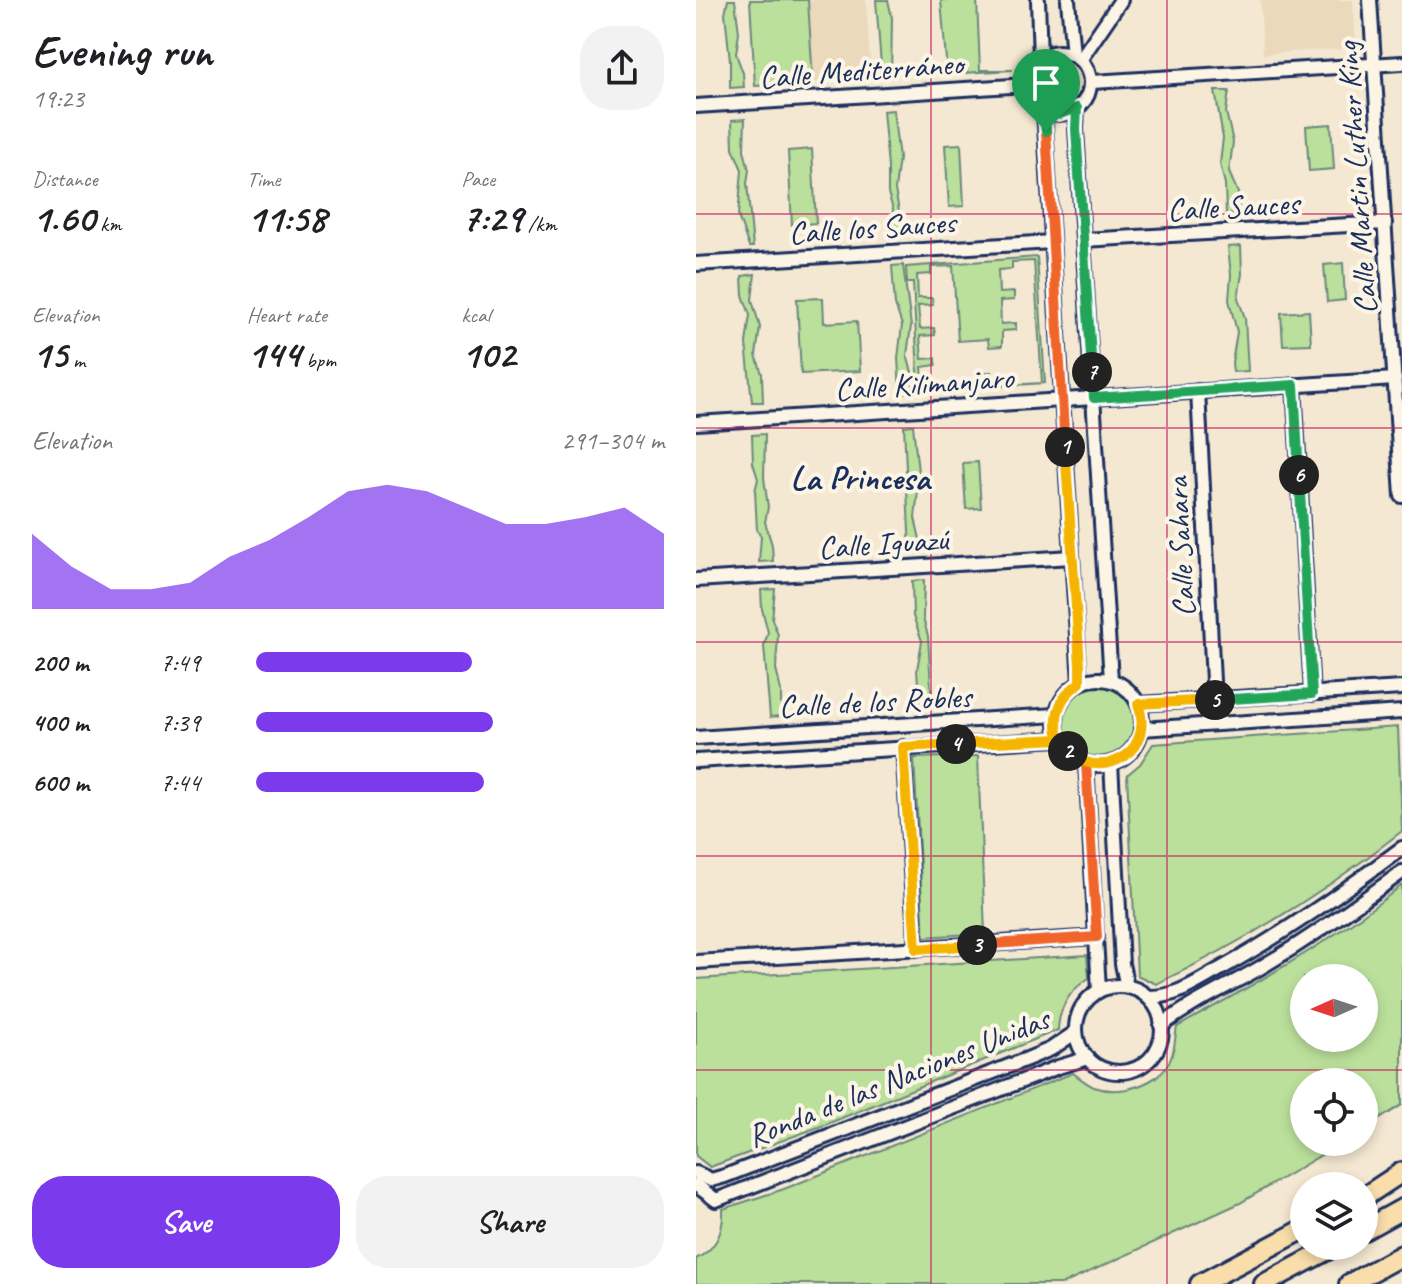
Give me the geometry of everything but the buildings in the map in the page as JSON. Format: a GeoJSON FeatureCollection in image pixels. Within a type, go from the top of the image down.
{"type":"FeatureCollection","features":[{"type":"Feature","properties":{"kind":"highway"},"geometry":{"type":"LineString","coordinates":[[1378,1188],[1402,1172]]}},
{"type":"Feature","properties":{"kind":"highway"},"geometry":{"type":"LineString","coordinates":[[1378,1222],[1402,1209]]}},
{"type":"Feature","properties":{"kind":"highway"},"geometry":{"type":"LineString","coordinates":[[1200,1284],[1290,1236]]}},
{"type":"Feature","properties":{"kind":"highway"},"geometry":{"type":"LineString","coordinates":[[1349,1284],[1402,1255]]}},
{"type":"Feature","properties":{"kind":"highway"},"geometry":{"type":"LineString","coordinates":[[1264,1284],[1309,1260]]}},
{"type":"Feature","properties":{"kind":"street"},"geometry":{"type":"LineString","coordinates":[[1038,0],[1040,59]]}},
{"type":"Feature","properties":{"kind":"street"},"geometry":{"type":"LineString","coordinates":[[1068,0],[1076,58]]}},
{"type":"Feature","properties":{"kind":"street"},"geometry":{"type":"LineString","coordinates":[[1076,58],[1121,0]]}},
{"type":"Feature","properties":{"kind":"street","name":"Calle Martin Luther King"},"geometry":{"type":"LineString","coordinates":[[1370,0],[1402,496]]}},
{"type":"Feature","properties":{"kind":"street"},"geometry":{"type":"LineString","coordinates":[[1058,52],[1076,58],[1086,67],[1092,82],[1085,101],[1077,108],[1059,114],[1044,110],[1031,96],[1029,74],[1040,59],[1058,52]]}},
{"type":"Feature","properties":{"kind":"street"},"geometry":{"type":"LineString","coordinates":[[1092,82],[1402,63]]}},
{"type":"Feature","properties":{"kind":"street","name":"Calle Mediterráneo"},"geometry":{"type":"LineString","coordinates":[[696,106],[1028,85]]}},
{"type":"Feature","properties":{"kind":"street"},"geometry":{"type":"LineString","coordinates":[[1077,108],[1111,680]]}},
{"type":"Feature","properties":{"kind":"street"},"geometry":{"type":"LineString","coordinates":[[1044,110],[1080,683]]}},
{"type":"Feature","properties":{"kind":"street","name":"Calle Sauces"},"geometry":{"type":"LineString","coordinates":[[1083,240],[1385,223]]}},
{"type":"Feature","properties":{"kind":"street","name":"Calle los Sauces"},"geometry":{"type":"LineString","coordinates":[[696,264],[1052,242]]}},
{"type":"Feature","properties":{"kind":"street","name":"Calle Kilimanjaro"},"geometry":{"type":"LineString","coordinates":[[696,423],[1395,379]]}},
{"type":"Feature","properties":{"kind":"street"},"geometry":{"type":"LineString","coordinates":[[1294,385],[1312,694]]}},
{"type":"Feature","properties":{"kind":"street","name":"Calle Sahara"},"geometry":{"type":"LineString","coordinates":[[1198,391],[1214,700]]}},
{"type":"Feature","properties":{"kind":"street","name":"Calle Iguazú"},"geometry":{"type":"LineString","coordinates":[[696,580],[1072,557]]}},
{"type":"Feature","properties":{"kind":"street"},"geometry":{"type":"LineString","coordinates":[[1091,679],[1111,680],[1128,690],[1138,704],[1141,729],[1132,750],[1111,763],[1086,763],[1074,757],[1059,739],[1056,715],[1063,697],[1080,683],[1091,679]]}},
{"type":"Feature","properties":{"kind":"street"},"geometry":{"type":"LineString","coordinates":[[1138,704],[1402,688]]}},
{"type":"Feature","properties":{"kind":"street"},"geometry":{"type":"LineString","coordinates":[[1141,729],[1402,712]]}},
{"type":"Feature","properties":{"kind":"street","name":"Calle de los Robles"},"geometry":{"type":"LineString","coordinates":[[696,738],[1056,715]]}},
{"type":"Feature","properties":{"kind":"street","name":"Calle de los Robles"},"geometry":{"type":"LineString","coordinates":[[696,761],[1059,739]]}},
{"type":"Feature","properties":{"kind":"street"},"geometry":{"type":"LineString","coordinates":[[903,747],[916,949]]}},
{"type":"Feature","properties":{"kind":"street"},"geometry":{"type":"LineString","coordinates":[[1086,763],[1099,990]]}},
{"type":"Feature","properties":{"kind":"street"},"geometry":{"type":"LineString","coordinates":[[1111,763],[1122,964],[1127,987]]}},
{"type":"Feature","properties":{"kind":"street"},"geometry":{"type":"LineString","coordinates":[[1148,997],[1155,1006],[1161,1026],[1157,1049],[1144,1064],[1126,1071],[1105,1070],[1088,1058],[1079,1046],[1076,1032],[1079,1012],[1083,1004],[1099,990],[1111,986],[1127,987],[1148,997],[1176,993],[1305,918],[1402,848]]}},
{"type":"Feature","properties":{"kind":"street"},"geometry":{"type":"LineString","coordinates":[[1161,1026],[1183,1009],[1313,936],[1402,872]]}},
{"type":"Feature","properties":{"kind":"street"},"geometry":{"type":"LineString","coordinates":[[696,962],[1097,937]]}},
{"type":"Feature","properties":{"kind":"street","name":"Ronda de las Naciones Unidas"},"geometry":{"type":"LineString","coordinates":[[696,1173],[711,1180],[725,1176],[1027,1059],[1051,1049],[1076,1032]]}},
{"type":"Feature","properties":{"kind":"street","name":"Ronda de las Naciones Unidas"},"geometry":{"type":"LineString","coordinates":[[696,1185],[716,1200],[1088,1058]]}},
{"type":"Feature","properties":{"kind":"shaded area"},"geometry":{"type":"Polygon","coordinates":[[[808,0],[866,0],[871,79],[813,82],[808,0]]]}},
{"type":"Feature","properties":{"kind":"shaded area"},"geometry":{"type":"Polygon","coordinates":[[[1260,0],[1353,0],[1356,48],[1263,54],[1260,0]]]}},
{"type":"Feature","properties":{"kind":"green space"},"geometry":{"type":"Polygon","coordinates":[[[728,0],[735,0],[739,33],[736,54],[744,87],[730,88],[725,13],[728,0]]]}},
{"type":"Feature","properties":{"kind":"green space"},"geometry":{"type":"Polygon","coordinates":[[[750,0],[808,0],[813,82],[755,86],[750,0]]]}},
{"type":"Feature","properties":{"kind":"green space"},"geometry":{"type":"Polygon","coordinates":[[[876,0],[888,0],[892,18],[891,78],[882,78],[876,0]]]}},
{"type":"Feature","properties":{"kind":"green space"},"geometry":{"type":"Polygon","coordinates":[[[941,0],[977,0],[980,70],[1013,70],[945,74],[941,0]]]}},
{"type":"Feature","properties":{"kind":"green space"},"geometry":{"type":"Polygon","coordinates":[[[1215,91],[1229,91],[1226,112],[1233,142],[1229,172],[1238,193],[1239,214],[1226,214],[1225,184],[1220,164],[1223,138],[1215,91]]]}},
{"type":"Feature","properties":{"kind":"green space"},"geometry":{"type":"Polygon","coordinates":[[[893,110],[899,158],[895,190],[904,237],[891,238],[893,209],[888,193],[883,111],[893,110]]]}},
{"type":"Feature","properties":{"kind":"green space"},"geometry":{"type":"Polygon","coordinates":[[[745,119],[744,150],[749,170],[747,183],[753,247],[749,247],[738,216],[742,170],[733,148],[732,120],[745,119]]]}},
{"type":"Feature","properties":{"kind":"green space"},"geometry":{"type":"Polygon","coordinates":[[[1331,124],[1334,169],[1309,171],[1306,126],[1331,124]]]}},
{"type":"Feature","properties":{"kind":"green space"},"geometry":{"type":"Polygon","coordinates":[[[961,144],[964,206],[949,207],[945,145],[961,144]]]}},
{"type":"Feature","properties":{"kind":"green space"},"geometry":{"type":"Polygon","coordinates":[[[812,149],[816,223],[792,225],[788,151],[812,149]]]}},
{"type":"Feature","properties":{"kind":"green space"},"geometry":{"type":"Polygon","coordinates":[[[1241,246],[1242,274],[1238,298],[1245,318],[1248,371],[1233,372],[1237,332],[1229,300],[1231,275],[1228,247],[1241,246]]]}},
{"type":"Feature","properties":{"kind":"green space"},"geometry":{"type":"Polygon","coordinates":[[[1037,257],[1045,383],[919,391],[913,283],[907,283],[906,267],[1037,257]],[[1034,261],[1012,262],[1012,269],[998,270],[999,293],[1014,292],[1014,300],[1000,301],[1001,324],[1016,323],[1016,330],[1002,331],[1002,346],[989,347],[988,339],[958,341],[953,266],[931,267],[931,274],[917,275],[918,298],[932,298],[933,305],[918,306],[920,329],[934,328],[935,335],[920,336],[922,359],[936,358],[936,365],[922,367],[924,390],[960,388],[960,383],[978,381],[978,373],[992,372],[993,381],[1005,380],[1005,385],[1042,383],[1034,261]]]}},
{"type":"Feature","properties":{"kind":"green space"},"geometry":{"type":"Polygon","coordinates":[[[1343,263],[1345,300],[1327,302],[1324,265],[1343,263]]]}},
{"type":"Feature","properties":{"kind":"green space"},"geometry":{"type":"Polygon","coordinates":[[[903,265],[911,326],[907,355],[913,392],[900,393],[898,358],[902,325],[895,305],[892,266],[903,265]]]}},
{"type":"Feature","properties":{"kind":"green space"},"geometry":{"type":"Polygon","coordinates":[[[755,274],[752,300],[760,327],[756,355],[762,374],[763,402],[752,402],[746,343],[750,315],[743,295],[742,276],[755,274]]]}},
{"type":"Feature","properties":{"kind":"green space"},"geometry":{"type":"Polygon","coordinates":[[[823,298],[824,323],[857,321],[860,371],[801,374],[797,299],[823,298]]]}},
{"type":"Feature","properties":{"kind":"green space"},"geometry":{"type":"Polygon","coordinates":[[[1309,311],[1311,344],[1283,345],[1281,313],[1309,311]]]}},
{"type":"Feature","properties":{"kind":"green space"},"geometry":{"type":"Polygon","coordinates":[[[913,425],[919,481],[915,518],[923,552],[910,553],[904,426],[913,425]]]}},
{"type":"Feature","properties":{"kind":"green space"},"geometry":{"type":"Polygon","coordinates":[[[765,434],[764,478],[768,507],[765,522],[773,561],[759,562],[761,536],[757,530],[755,491],[758,479],[753,463],[752,435],[765,434]]]}},
{"type":"Feature","properties":{"kind":"green space"},"geometry":{"type":"Polygon","coordinates":[[[978,462],[981,508],[966,509],[963,463],[978,462]]]}},
{"type":"Feature","properties":{"kind":"green space"},"geometry":{"type":"Polygon","coordinates":[[[924,580],[923,618],[928,636],[932,706],[920,708],[917,670],[922,641],[913,616],[912,581],[924,580]]]}},
{"type":"Feature","properties":{"kind":"green space"},"geometry":{"type":"Polygon","coordinates":[[[775,589],[772,619],[778,635],[776,669],[781,691],[781,716],[770,717],[764,646],[768,632],[761,590],[775,589]]]}},
{"type":"Feature","properties":{"kind":"green space"},"geometry":{"type":"Polygon","coordinates":[[[1098,685],[1118,691],[1128,701],[1134,721],[1128,741],[1118,751],[1098,757],[1078,751],[1068,741],[1062,721],[1068,701],[1078,691],[1098,685]]]}},
{"type":"Feature","properties":{"kind":"green space"},"geometry":{"type":"Polygon","coordinates":[[[1398,727],[1402,831],[1314,895],[1221,951],[1156,984],[1137,975],[1127,775],[1140,764],[1153,744],[1398,727]]]}},
{"type":"Feature","properties":{"kind":"green space"},"geometry":{"type":"Polygon","coordinates":[[[978,756],[985,933],[924,937],[914,758],[978,756]]]}},
{"type":"Feature","properties":{"kind":"green space"},"geometry":{"type":"Polygon","coordinates":[[[1402,885],[1402,1105],[1378,1120],[1378,1068],[1290,1068],[1290,1156],[1319,1156],[1240,1203],[1063,1284],[696,1284],[696,1259],[709,1250],[717,1238],[723,1209],[784,1189],[1073,1073],[1091,1086],[1104,1089],[1138,1086],[1166,1067],[1171,1058],[1177,1027],[1293,961],[1349,925],[1402,885]]]}},
{"type":"Feature","properties":{"kind":"green space"},"geometry":{"type":"Polygon","coordinates":[[[1087,955],[1089,978],[1067,1000],[1058,1030],[827,1124],[710,1167],[696,1156],[696,979],[1087,955]]]}},
{"type":"Feature","properties":{"kind":"district","name":"La Princesa"},"geometry":{"type":"Point","coordinates":[860,477]}},
{"type":"Feature","properties":{"kind":"route"},"geometry":{"type":"LineString","coordinates":[[1046,131],[1044,110],[1066,114],[1077,108],[1094,398],[1294,385],[1312,694],[1138,704],[1142,723],[1137,742],[1124,757],[1106,764],[1094,765],[1086,763],[1074,757],[1065,748],[1059,739],[903,747],[916,949],[1097,937],[1086,763],[1065,748],[1056,725],[1056,715],[1063,697],[1080,683],[1080,665],[1046,131]]}}]}
